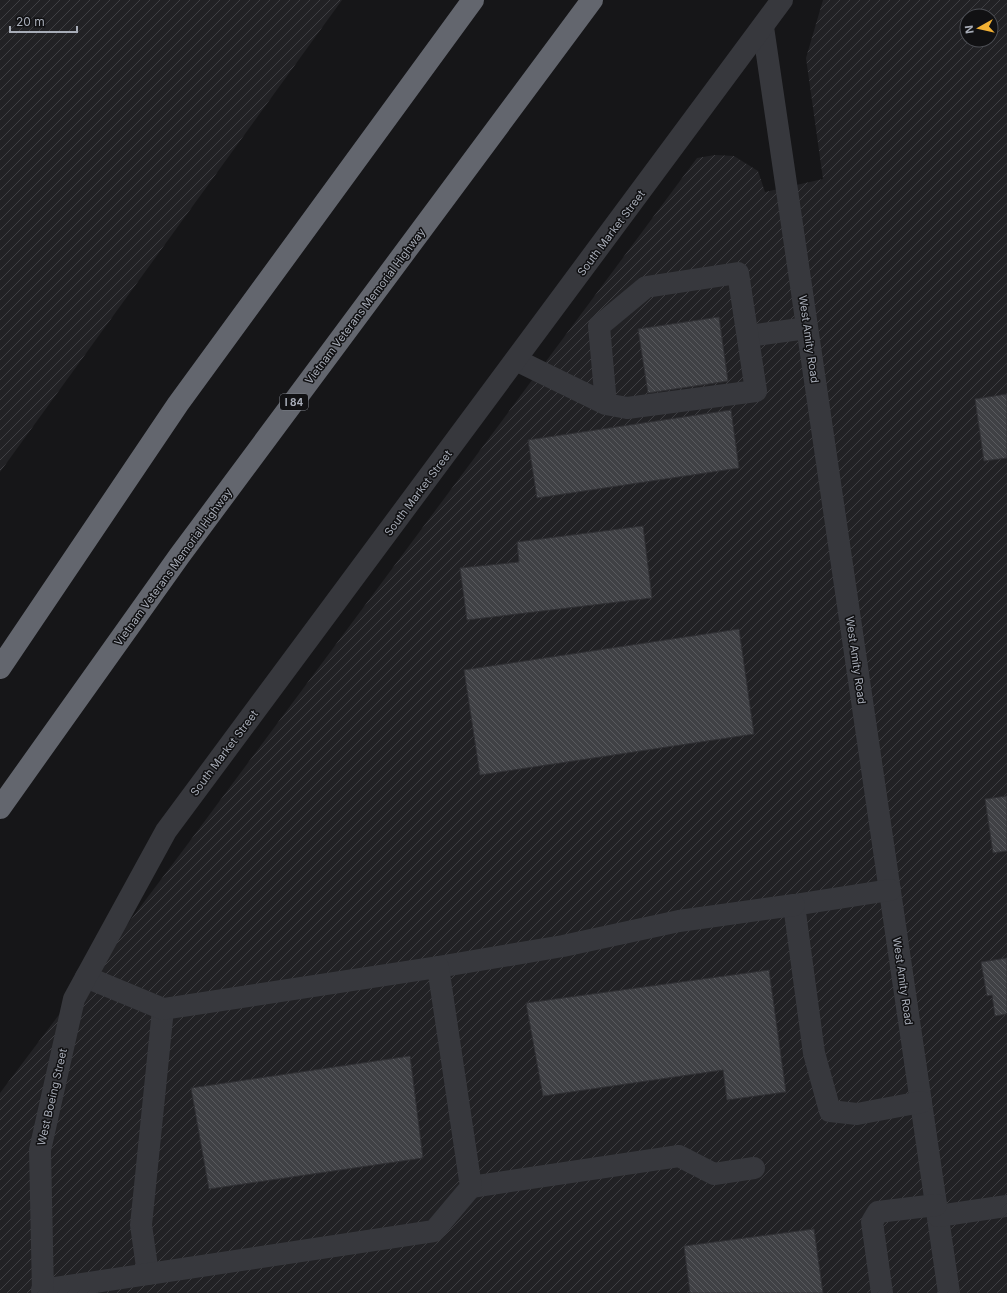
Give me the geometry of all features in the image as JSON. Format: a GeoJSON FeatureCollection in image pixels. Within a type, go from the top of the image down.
{"type":"FeatureCollection","features":[{"type":"Feature","properties":{"kind":"highway"},"geometry":{"type":"LineString","coordinates":[[0,668],[178,404],[473,0]]}},
{"type":"Feature","properties":{"kind":"highway","name":"Vietnam Veterans Memorial Highway"},"geometry":{"type":"LineString","coordinates":[[0,808],[180,555],[592,0]]}},
{"type":"Feature","properties":{"kind":"street","name":"South Market Street"},"geometry":{"type":"LineString","coordinates":[[74,999],[166,831],[782,0]]}},
{"type":"Feature","properties":{"kind":"street","name":"West Amity Road"},"geometry":{"type":"LineString","coordinates":[[763,27],[949,1293]]}},
{"type":"Feature","properties":{"kind":"street"},"geometry":{"type":"LineString","coordinates":[[516,360],[606,404],[627,408],[756,391],[738,273],[646,287],[599,326],[606,404]]}},
{"type":"Feature","properties":{"kind":"street"},"geometry":{"type":"LineString","coordinates":[[748,336],[807,328]]}},
{"type":"Feature","properties":{"kind":"street"},"geometry":{"type":"LineString","coordinates":[[86,977],[163,1009],[438,967],[563,946],[679,921],[890,890]]}},
{"type":"Feature","properties":{"kind":"street"},"geometry":{"type":"LineString","coordinates":[[794,905],[814,1053],[830,1111],[857,1114],[921,1102]]}},
{"type":"Feature","properties":{"kind":"street"},"geometry":{"type":"LineString","coordinates":[[438,967],[471,1187]]}},
{"type":"Feature","properties":{"kind":"street","name":"West Boeing Street"},"geometry":{"type":"LineString","coordinates":[[42,1292],[40,1150],[74,999]]}},
{"type":"Feature","properties":{"kind":"street"},"geometry":{"type":"LineString","coordinates":[[148,1274],[141,1225],[163,1009]]}},
{"type":"Feature","properties":{"kind":"street"},"geometry":{"type":"LineString","coordinates":[[42,1292],[148,1274],[434,1231],[471,1187],[679,1156],[714,1174],[754,1168]]}},
{"type":"Feature","properties":{"kind":"street"},"geometry":{"type":"LineString","coordinates":[[882,1293],[872,1222],[878,1212],[937,1211],[1007,1206]]}},
{"type":"Feature","properties":{"kind":"shaded area"},"geometry":{"type":"Polygon","coordinates":[[[0,0],[342,0],[0,472],[0,0]]]}},
{"type":"Feature","properties":{"kind":"shaded area"},"geometry":{"type":"Polygon","coordinates":[[[823,0],[1007,0],[1007,1293],[0,1293],[0,1093],[184,849],[697,158],[715,155],[734,156],[758,171],[765,192],[823,179],[806,58],[823,0]]]}},
{"type":"Feature","properties":{"kind":"building"},"geometry":{"type":"Polygon","coordinates":[[[719,317],[728,381],[648,393],[638,329],[719,317]]]}},
{"type":"Feature","properties":{"kind":"building"},"geometry":{"type":"Polygon","coordinates":[[[1007,394],[1007,458],[984,461],[975,399],[1007,394]]]}},
{"type":"Feature","properties":{"kind":"building"},"geometry":{"type":"Polygon","coordinates":[[[731,410],[739,468],[537,498],[528,440],[731,410]]]}},
{"type":"Feature","properties":{"kind":"building"},"geometry":{"type":"Polygon","coordinates":[[[643,526],[652,598],[467,620],[460,568],[519,562],[517,542],[643,526]]]}},
{"type":"Feature","properties":{"kind":"building"},"geometry":{"type":"Polygon","coordinates":[[[739,629],[754,734],[480,775],[464,670],[739,629]]]}},
{"type":"Feature","properties":{"kind":"building"},"geometry":{"type":"Polygon","coordinates":[[[1007,796],[1007,851],[993,853],[985,799],[1007,796]]]}},
{"type":"Feature","properties":{"kind":"building"},"geometry":{"type":"Polygon","coordinates":[[[1007,958],[1007,1014],[995,1016],[992,995],[987,996],[981,962],[1007,958]]]}},
{"type":"Feature","properties":{"kind":"building"},"geometry":{"type":"Polygon","coordinates":[[[769,970],[786,1092],[727,1100],[723,1070],[543,1096],[526,1003],[769,970]]]}},
{"type":"Feature","properties":{"kind":"building"},"geometry":{"type":"Polygon","coordinates":[[[410,1056],[423,1158],[209,1189],[191,1088],[410,1056]]]}},
{"type":"Feature","properties":{"kind":"building"},"geometry":{"type":"Polygon","coordinates":[[[814,1229],[823,1293],[690,1293],[684,1246],[814,1229]]]}}]}
